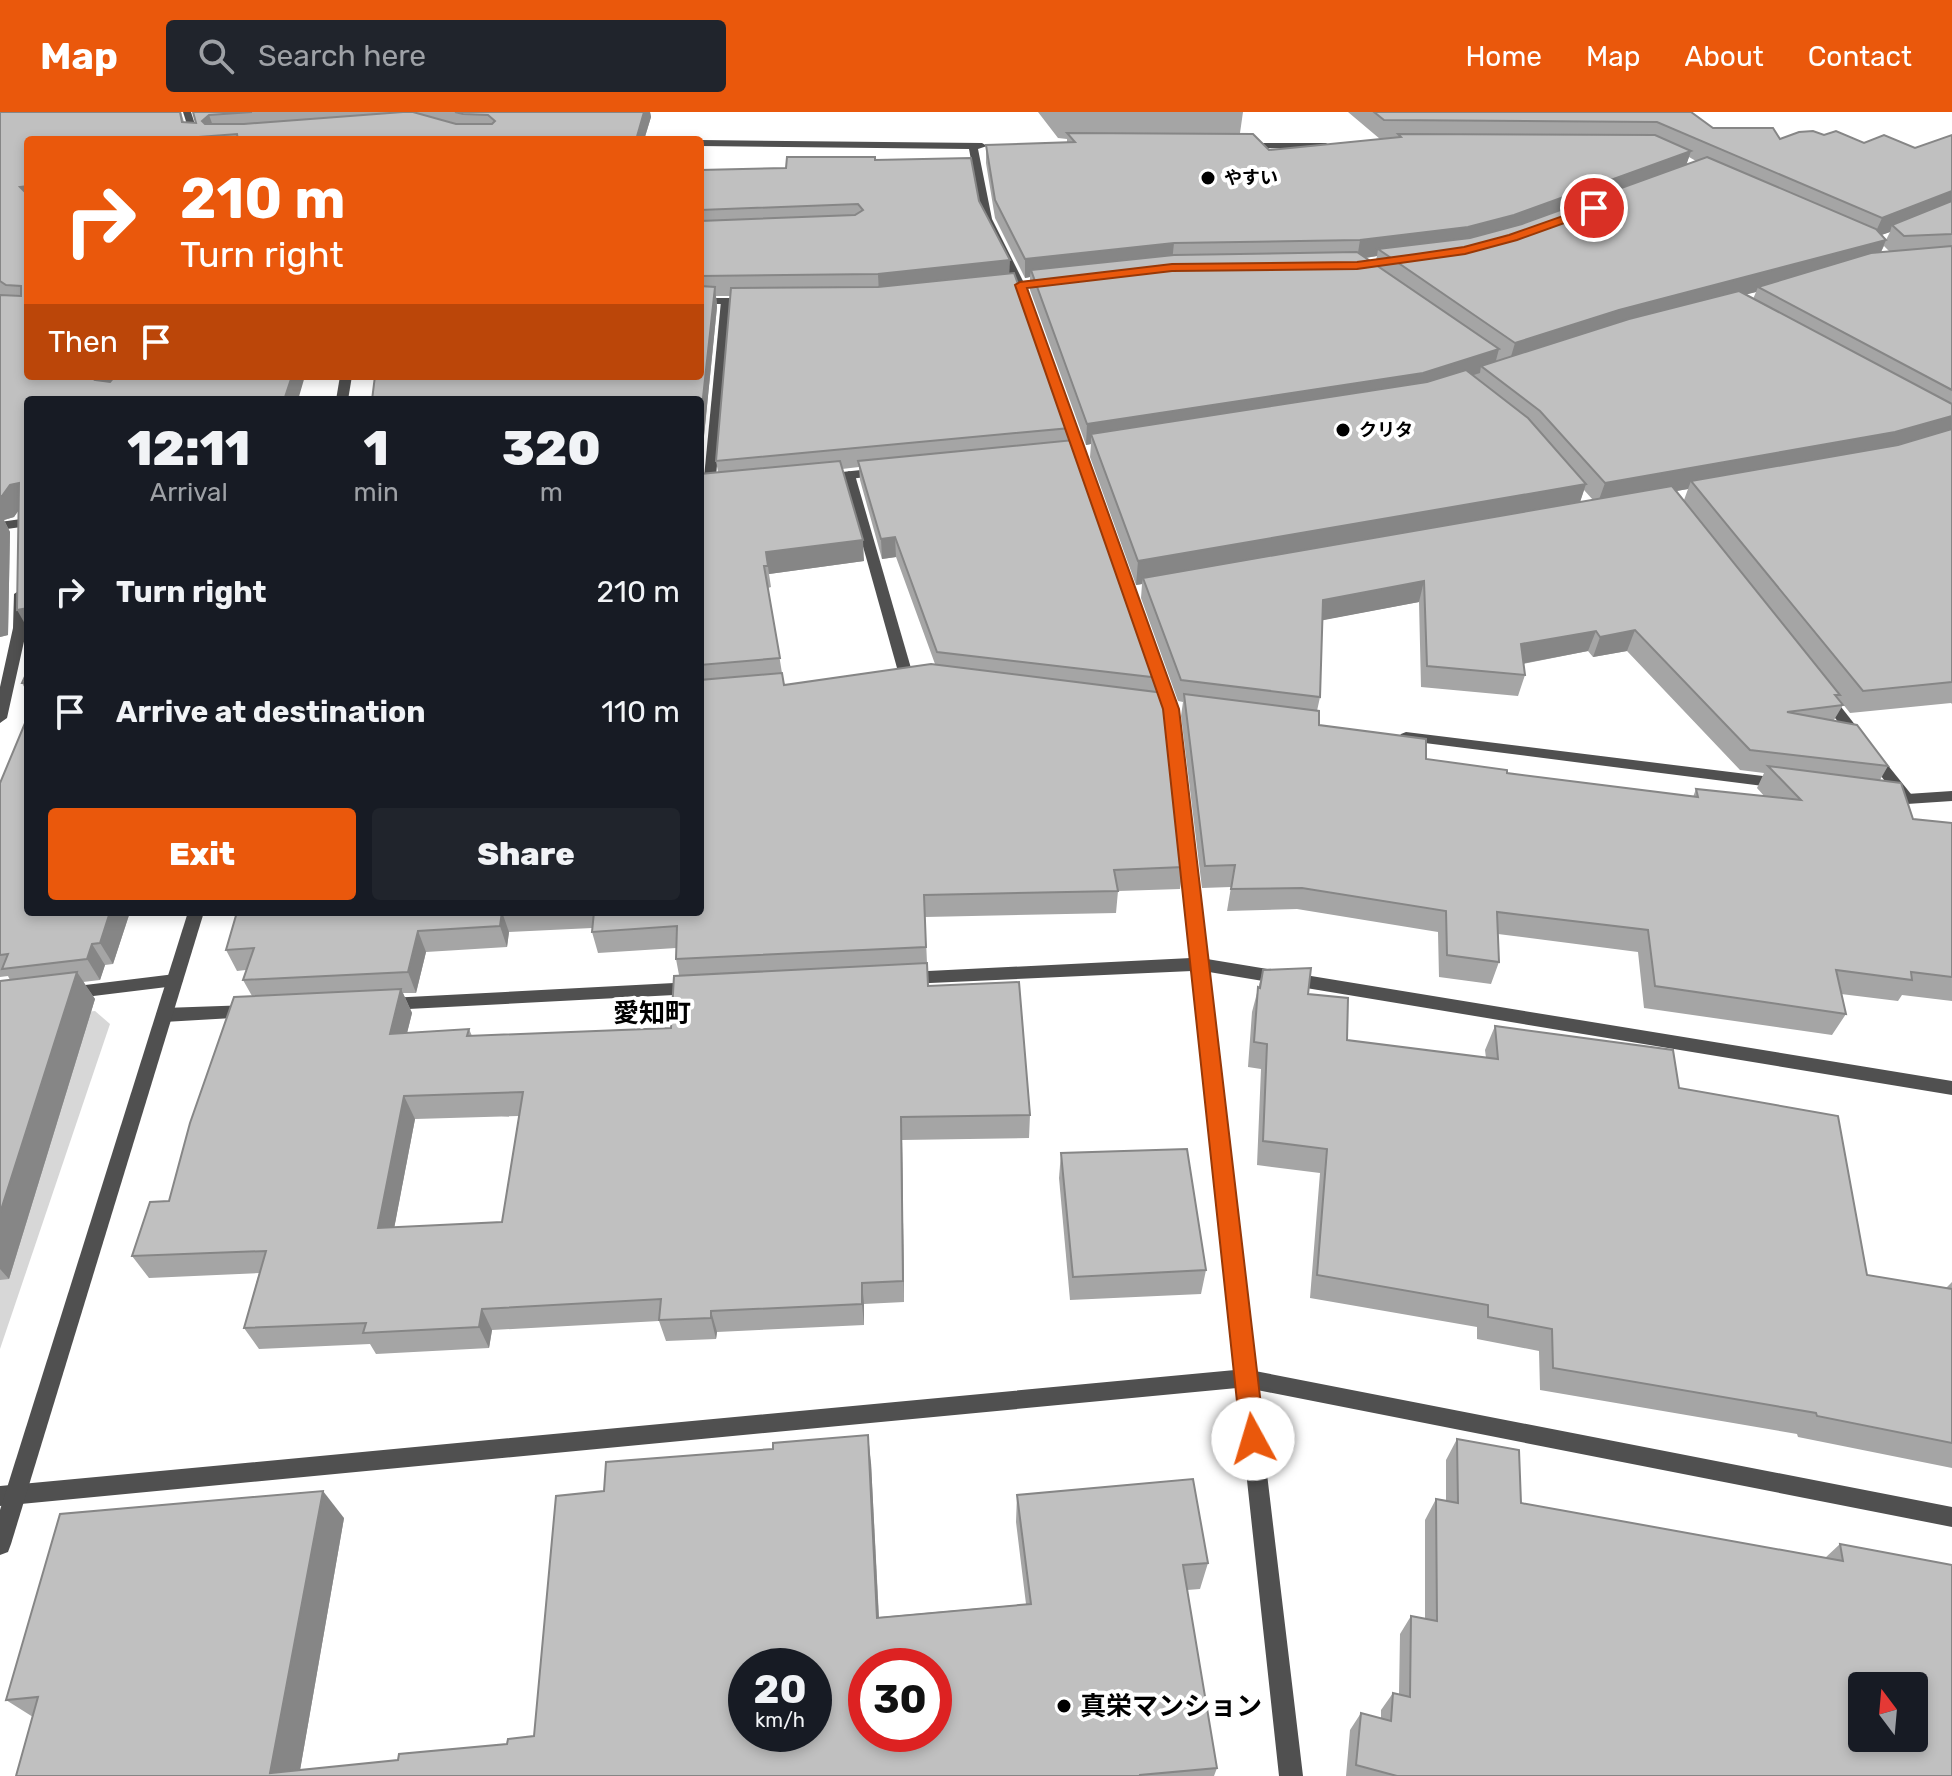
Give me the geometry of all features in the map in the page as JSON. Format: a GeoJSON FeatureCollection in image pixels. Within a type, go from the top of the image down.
{"type":"FeatureCollection","features":[{"type":"Feature","properties":{"kind":"street"},"geometry":{"type":"LineString","coordinates":[[187,112],[195,136]]}},
{"type":"Feature","properties":{"kind":"street"},"geometry":{"type":"LineString","coordinates":[[704,143],[989,146]]}},
{"type":"Feature","properties":{"kind":"street"},"geometry":{"type":"LineString","coordinates":[[973,146],[987,219],[1077,453],[1139,591],[1171,709],[1291,1776]]}},
{"type":"Feature","properties":{"kind":"street"},"geometry":{"type":"LineString","coordinates":[[1236,146],[1345,146]]}},
{"type":"Feature","properties":{"kind":"street"},"geometry":{"type":"LineString","coordinates":[[1014,286],[1035,283]]}},
{"type":"Feature","properties":{"kind":"street"},"geometry":{"type":"LineString","coordinates":[[704,301],[757,301]]}},
{"type":"Feature","properties":{"kind":"street"},"geometry":{"type":"LineString","coordinates":[[724,486],[704,488],[726,301]]}},
{"type":"Feature","properties":{"kind":"street"},"geometry":{"type":"LineString","coordinates":[[1077,453],[1097,450]]}},
{"type":"Feature","properties":{"kind":"street"},"geometry":{"type":"LineString","coordinates":[[803,479],[896,471]]}},
{"type":"Feature","properties":{"kind":"street"},"geometry":{"type":"LineString","coordinates":[[849,475],[905,676]]}},
{"type":"Feature","properties":{"kind":"street"},"geometry":{"type":"LineString","coordinates":[[0,526],[24,519]]}},
{"type":"Feature","properties":{"kind":"street"},"geometry":{"type":"LineString","coordinates":[[19,538],[24,522]]}},
{"type":"Feature","properties":{"kind":"street"},"geometry":{"type":"LineString","coordinates":[[0,718],[20,628],[20,583]]}},
{"type":"Feature","properties":{"kind":"street"},"geometry":{"type":"LineString","coordinates":[[1818,687],[1907,799]]}},
{"type":"Feature","properties":{"kind":"street"},"geometry":{"type":"LineString","coordinates":[[1396,736],[1796,785]]}},
{"type":"Feature","properties":{"kind":"street"},"geometry":{"type":"LineString","coordinates":[[1875,795],[1907,799],[1952,796]]}},
{"type":"Feature","properties":{"kind":"street"},"geometry":{"type":"LineString","coordinates":[[0,1544],[8,1494],[195,916]]}},
{"type":"Feature","properties":{"kind":"street"},"geometry":{"type":"LineString","coordinates":[[897,978],[1200,964],[1952,1088]]}},
{"type":"Feature","properties":{"kind":"street"},"geometry":{"type":"LineString","coordinates":[[48,995],[175,980]]}},
{"type":"Feature","properties":{"kind":"street"},"geometry":{"type":"LineString","coordinates":[[371,1005],[705,988]]}},
{"type":"Feature","properties":{"kind":"street"},"geometry":{"type":"LineString","coordinates":[[164,1015],[275,1010]]}},
{"type":"Feature","properties":{"kind":"street"},"geometry":{"type":"LineString","coordinates":[[8,1494],[1246,1378],[1952,1517]]}},
{"type":"Feature","properties":{"kind":"shaded area"},"geometry":{"type":"Polygon","coordinates":[[[95,1011],[110,1024],[0,1349],[0,1023],[95,1011]]]}},
{"type":"Feature","properties":{"kind":"building"},"geometry":{"type":"Polygon","coordinates":[[[0,112],[180,112],[182,122],[196,123],[193,112],[252,112],[209,115],[202,121],[205,124],[244,124],[413,112],[456,124],[492,124],[495,121],[488,115],[455,112],[644,112],[637,136],[24,136],[24,186],[20,187],[24,191],[24,380],[291,380],[285,396],[24,396],[24,609],[17,610],[19,483],[10,485],[0,496],[0,295],[21,296],[21,286],[6,285],[0,281],[0,112]]]}},
{"type":"Feature","properties":{"kind":"building"},"geometry":{"type":"Polygon","coordinates":[[[1374,112],[1691,112],[1713,128],[1773,128],[1780,139],[1799,132],[1813,131],[1824,135],[1836,131],[1864,143],[1884,135],[1915,148],[1952,135],[1952,191],[1882,218],[1657,122],[1384,120],[1374,112]]]}},
{"type":"Feature","properties":{"kind":"building"},"geometry":{"type":"Polygon","coordinates":[[[1067,133],[1253,134],[1269,150],[1401,137],[1398,134],[1655,135],[1691,151],[1514,215],[1468,227],[1360,240],[1174,243],[1025,259],[995,200],[986,145],[1075,142],[1067,133]]]}},
{"type":"Feature","properties":{"kind":"building"},"geometry":{"type":"Polygon","coordinates":[[[787,157],[875,157],[875,160],[971,158],[979,201],[1010,260],[878,274],[704,276],[704,221],[855,215],[863,210],[858,204],[704,210],[704,170],[786,168],[787,157]]]}},
{"type":"Feature","properties":{"kind":"building"},"geometry":{"type":"Polygon","coordinates":[[[1707,157],[1876,229],[1886,240],[1619,310],[1515,343],[1378,249],[1470,238],[1522,224],[1707,157]]]}},
{"type":"Feature","properties":{"kind":"building"},"geometry":{"type":"Polygon","coordinates":[[[1952,201],[1952,234],[1904,236],[1892,225],[1952,201]]]}},
{"type":"Feature","properties":{"kind":"building"},"geometry":{"type":"Polygon","coordinates":[[[1952,246],[1952,390],[1758,287],[1871,253],[1952,246]]]}},
{"type":"Feature","properties":{"kind":"building"},"geometry":{"type":"Polygon","coordinates":[[[1357,252],[1499,349],[1423,373],[1087,424],[1031,270],[1174,255],[1357,252]]]}},
{"type":"Feature","properties":{"kind":"building"},"geometry":{"type":"Polygon","coordinates":[[[1014,273],[1070,428],[716,461],[731,288],[878,287],[1014,273]]]}},
{"type":"Feature","properties":{"kind":"building"},"geometry":{"type":"Polygon","coordinates":[[[704,286],[715,287],[703,396],[372,396],[374,380],[704,380],[704,286]]]}},
{"type":"Feature","properties":{"kind":"building"},"geometry":{"type":"Polygon","coordinates":[[[1739,291],[1952,404],[1952,416],[1895,432],[1605,483],[1540,411],[1481,366],[1629,319],[1739,291]]]}},
{"type":"Feature","properties":{"kind":"building"},"geometry":{"type":"Polygon","coordinates":[[[1466,370],[1528,418],[1586,484],[1138,561],[1091,434],[1427,382],[1466,370]]]}},
{"type":"Feature","properties":{"kind":"building"},"geometry":{"type":"Polygon","coordinates":[[[1952,429],[1952,682],[1863,691],[1691,481],[1898,445],[1952,429]]]}},
{"type":"Feature","properties":{"kind":"building"},"geometry":{"type":"Polygon","coordinates":[[[1074,440],[1160,678],[937,652],[895,537],[881,539],[858,461],[1074,440]]]}},
{"type":"Feature","properties":{"kind":"building"},"geometry":{"type":"Polygon","coordinates":[[[840,461],[863,540],[766,552],[768,566],[764,566],[780,658],[704,665],[704,474],[840,461]]]}},
{"type":"Feature","properties":{"kind":"building"},"geometry":{"type":"Polygon","coordinates":[[[1672,486],[1840,695],[1835,695],[1843,705],[1787,712],[1857,725],[1888,766],[1750,750],[1635,630],[1600,637],[1596,631],[1521,644],[1525,675],[1427,666],[1424,581],[1323,600],[1320,697],[1181,680],[1143,578],[1672,486]]]}},
{"type":"Feature","properties":{"kind":"building"},"geometry":{"type":"Polygon","coordinates":[[[931,664],[1164,693],[1183,867],[1114,870],[1118,891],[924,895],[926,947],[676,959],[677,926],[592,932],[594,916],[704,916],[704,680],[782,673],[784,685],[931,664]]]}},
{"type":"Feature","properties":{"kind":"building"},"geometry":{"type":"Polygon","coordinates":[[[1184,694],[1319,711],[1319,725],[1426,739],[1426,759],[1507,770],[1507,773],[1698,797],[1696,789],[1801,800],[1768,766],[1901,783],[1913,819],[1952,823],[1952,977],[1911,972],[1912,980],[1836,970],[1846,1014],[1655,986],[1648,930],[1497,912],[1499,962],[1447,955],[1446,911],[1302,888],[1231,889],[1235,865],[1205,866],[1184,694]]]}},
{"type":"Feature","properties":{"kind":"building"},"geometry":{"type":"Polygon","coordinates":[[[24,726],[24,916],[109,916],[100,943],[92,944],[87,959],[2,969],[8,954],[0,955],[0,783],[24,726]]]}},
{"type":"Feature","properties":{"kind":"building"},"geometry":{"type":"Polygon","coordinates":[[[236,916],[501,916],[500,926],[418,931],[408,972],[243,980],[254,948],[226,950],[236,916]]]}},
{"type":"Feature","properties":{"kind":"building"},"geometry":{"type":"Polygon","coordinates":[[[927,963],[928,986],[1019,982],[1030,1115],[901,1117],[903,1281],[862,1283],[862,1304],[711,1311],[711,1318],[659,1320],[661,1299],[482,1309],[479,1327],[363,1333],[366,1323],[244,1328],[266,1251],[132,1256],[150,1202],[169,1201],[190,1123],[234,997],[401,989],[390,1034],[469,1029],[467,1036],[671,1028],[674,976],[927,963]],[[523,1092],[404,1096],[378,1228],[502,1222],[523,1092]]]}},
{"type":"Feature","properties":{"kind":"building"},"geometry":{"type":"Polygon","coordinates":[[[1311,968],[1308,994],[1348,998],[1347,1040],[1498,1059],[1495,1026],[1673,1050],[1679,1088],[1838,1116],[1867,1275],[1952,1289],[1952,1443],[1817,1416],[1816,1413],[1553,1368],[1552,1329],[1488,1317],[1488,1305],[1317,1275],[1327,1149],[1263,1141],[1267,1044],[1254,1042],[1258,987],[1263,970],[1311,968]]]}},
{"type":"Feature","properties":{"kind":"building"},"geometry":{"type":"Polygon","coordinates":[[[77,972],[0,1213],[0,981],[77,972]]]}},
{"type":"Feature","properties":{"kind":"building"},"geometry":{"type":"Polygon","coordinates":[[[1187,1149],[1206,1270],[1073,1277],[1061,1153],[1187,1149]]]}},
{"type":"Feature","properties":{"kind":"building"},"geometry":{"type":"Polygon","coordinates":[[[868,1435],[877,1618],[1031,1604],[1017,1495],[1193,1479],[1208,1563],[1183,1565],[1217,1768],[1140,1776],[16,1776],[38,1697],[6,1700],[60,1514],[323,1491],[270,1773],[398,1760],[399,1754],[507,1744],[508,1739],[534,1736],[556,1496],[604,1491],[606,1462],[773,1449],[773,1443],[868,1435]]]}},
{"type":"Feature","properties":{"kind":"building"},"geometry":{"type":"Polygon","coordinates":[[[1457,1439],[1519,1450],[1521,1503],[1843,1561],[1840,1544],[1952,1565],[1952,1776],[1397,1776],[1356,1765],[1361,1713],[1391,1721],[1393,1693],[1410,1697],[1411,1616],[1437,1621],[1436,1499],[1458,1503],[1457,1439]]]}},
{"type":"Feature","properties":{"kind":"place","name":"やすい"},"geometry":{"type":"Point","coordinates":[1208,178]}},
{"type":"Feature","properties":{"kind":"place","name":"クリタ"},"geometry":{"type":"Point","coordinates":[1343,430]}},
{"type":"Feature","properties":{"kind":"place","name":"真栄マンション"},"geometry":{"type":"Point","coordinates":[1064,1706]}},
{"type":"Feature","properties":{"kind":"district","name":"愛知町"},"geometry":{"type":"Point","coordinates":[652,1013]}},
{"type":"Feature","properties":{"kind":"route"},"geometry":{"type":"LineString","coordinates":[[1253,1439],[1171,709],[1020,285],[1172,268],[1357,265],[1465,251],[1513,238],[1594,208]]}}]}
